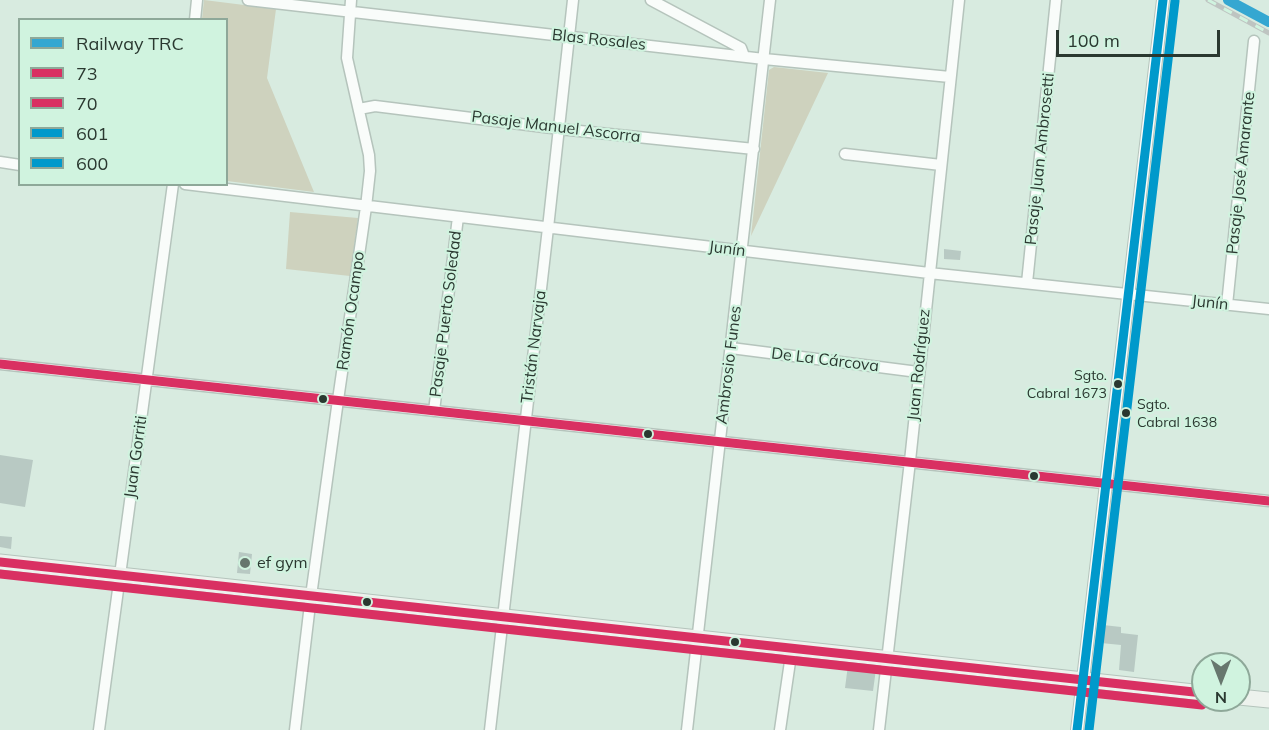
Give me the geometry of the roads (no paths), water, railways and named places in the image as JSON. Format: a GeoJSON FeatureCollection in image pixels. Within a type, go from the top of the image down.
{"type":"FeatureCollection","features":[{"type":"Feature","properties":{"kind":"main road"},"geometry":{"type":"LineString","coordinates":[[0,562],[1191,692]]}},
{"type":"Feature","properties":{"kind":"main road"},"geometry":{"type":"LineString","coordinates":[[1251,698],[1269,700]]}},
{"type":"Feature","properties":{"kind":"street"},"geometry":{"type":"LineString","coordinates":[[195,18],[197,0]]}},
{"type":"Feature","properties":{"kind":"street","name":"Blas Rosales"},"geometry":{"type":"LineString","coordinates":[[248,0],[350,6],[569,37],[950,77]]}},
{"type":"Feature","properties":{"kind":"street","name":"Tristán Narvaja"},"geometry":{"type":"LineString","coordinates":[[490,730],[573,0]]}},
{"type":"Feature","properties":{"kind":"street"},"geometry":{"type":"LineString","coordinates":[[651,0],[741,48],[744,56]]}},
{"type":"Feature","properties":{"kind":"street","name":"Ambrosio Funes"},"geometry":{"type":"LineString","coordinates":[[687,730],[770,0]]}},
{"type":"Feature","properties":{"kind":"street","name":"Juan Rodríguez"},"geometry":{"type":"LineString","coordinates":[[879,730],[959,0]]}},
{"type":"Feature","properties":{"kind":"street","name":"Pasaje Juan Ambrosetti"},"geometry":{"type":"LineString","coordinates":[[1027,283],[1056,0]]}},
{"type":"Feature","properties":{"kind":"street"},"geometry":{"type":"LineString","coordinates":[[1077,730],[1162,0]]}},
{"type":"Feature","properties":{"kind":"street","name":"Ramón Ocampo"},"geometry":{"type":"LineString","coordinates":[[295,730],[311,596],[366,207],[370,162],[346,58],[350,6]]}},
{"type":"Feature","properties":{"kind":"street","name":"Pasaje José Amarante"},"geometry":{"type":"LineString","coordinates":[[1227,305],[1254,41]]}},
{"type":"Feature","properties":{"kind":"street","name":"Pasaje Manuel Ascorra"},"geometry":{"type":"LineString","coordinates":[[358,109],[375,106],[560,129],[754,149]]}},
{"type":"Feature","properties":{"kind":"street"},"geometry":{"type":"LineString","coordinates":[[845,154],[940,165]]}},
{"type":"Feature","properties":{"kind":"street"},"geometry":{"type":"LineString","coordinates":[[0,162],[18,165]]}},
{"type":"Feature","properties":{"kind":"street","name":"Juan Gorriti"},"geometry":{"type":"LineString","coordinates":[[99,730],[172,186]]}},
{"type":"Feature","properties":{"kind":"street","name":"Junín"},"geometry":{"type":"LineString","coordinates":[[200,186],[929,273],[1269,309]]}},
{"type":"Feature","properties":{"kind":"street","name":"Pasaje Puerto Soledad"},"geometry":{"type":"LineString","coordinates":[[434,411],[458,217]]}},
{"type":"Feature","properties":{"kind":"street","name":"De La Cárcova"},"geometry":{"type":"LineString","coordinates":[[731,348],[918,372]]}},
{"type":"Feature","properties":{"kind":"street"},"geometry":{"type":"LineString","coordinates":[[0,363],[1269,501]]}},
{"type":"Feature","properties":{"kind":"street"},"geometry":{"type":"LineString","coordinates":[[780,730],[792,648]]}},
{"type":"Feature","properties":{"kind":"railway"},"geometry":{"type":"LineString","coordinates":[[1208,0],[1269,33]]}},
{"type":"Feature","properties":{"kind":"rail line","name":"TRC"},"geometry":{"type":"LineString","coordinates":[[1228,0],[1269,22]]}},
{"type":"Feature","properties":{"kind":"place","name":"Sgto. Cabral 1673"},"geometry":{"type":"Point","coordinates":[1118,384]}},
{"type":"Feature","properties":{"kind":"place","name":"Sgto. Cabral 1638"},"geometry":{"type":"Point","coordinates":[1126,413]}},
{"type":"Feature","properties":{"kind":"place","name":"ef gym"},"geometry":{"type":"Point","coordinates":[245,563]}}]}
